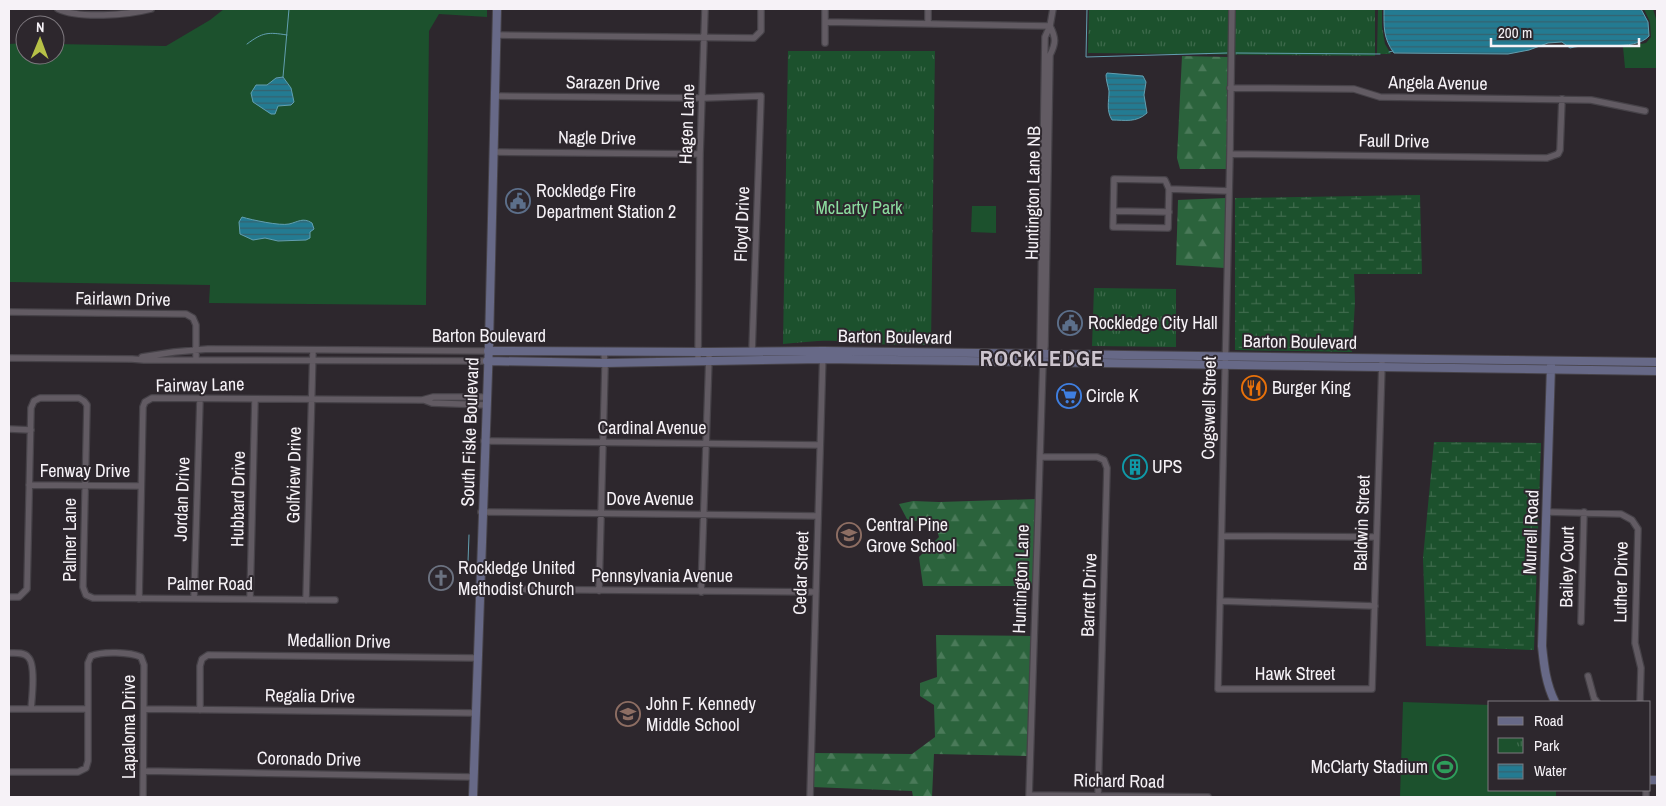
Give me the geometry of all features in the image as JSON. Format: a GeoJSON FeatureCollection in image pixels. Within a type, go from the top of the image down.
{"type":"FeatureCollection","features":[{"type":"Feature","properties":{"kind":"main road","name":"South Fiske Boulevard"},"geometry":{"type":"LineString","coordinates":[[473,797],[497,9]]}},
{"type":"Feature","properties":{"kind":"main road","name":"Barton Boulevard"},"geometry":{"type":"LineString","coordinates":[[488,351],[569,351],[823,359],[1225,355],[1344,358],[1382,363],[1453,368],[1657,371]]}},
{"type":"Feature","properties":{"kind":"main road"},"geometry":{"type":"LineString","coordinates":[[556,362],[560,356],[569,351]]}},
{"type":"Feature","properties":{"kind":"main road","name":"Barton Boulevard"},"geometry":{"type":"LineString","coordinates":[[709,356],[752,352],[823,351],[970,357]]}},
{"type":"Feature","properties":{"kind":"main road"},"geometry":{"type":"LineString","coordinates":[[1130,355],[1130,364]]}},
{"type":"Feature","properties":{"kind":"main road","name":"Barton Boulevard"},"geometry":{"type":"LineString","coordinates":[[487,361],[604,362],[698,356]]}},
{"type":"Feature","properties":{"kind":"main road","name":"Barton Boulevard"},"geometry":{"type":"LineString","coordinates":[[1042,357],[1130,364],[1225,366],[1326,366],[1483,360],[1657,362]]}},
{"type":"Feature","properties":{"kind":"main road"},"geometry":{"type":"LineString","coordinates":[[1281,366],[1286,362],[1313,357]]}},
{"type":"Feature","properties":{"kind":"main road"},"geometry":{"type":"LineString","coordinates":[[1326,366],[1329,363],[1344,358]]}},
{"type":"Feature","properties":{"kind":"main road"},"geometry":{"type":"LineString","coordinates":[[1453,368],[1458,363],[1483,360]]}},
{"type":"Feature","properties":{"kind":"main road","name":"Murrell Road"},"geometry":{"type":"LineString","coordinates":[[1551,360],[1542,646],[1544,669],[1555,701]]}},
{"type":"Feature","properties":{"kind":"street"},"geometry":{"type":"LineString","coordinates":[[58,9],[76,14],[134,14],[151,9]]}},
{"type":"Feature","properties":{"kind":"street","name":"Hagen Lane"},"geometry":{"type":"LineString","coordinates":[[698,356],[700,154],[705,9]]}},
{"type":"Feature","properties":{"kind":"street"},"geometry":{"type":"LineString","coordinates":[[496,35],[754,38],[761,31],[761,9]]}},
{"type":"Feature","properties":{"kind":"street"},"geometry":{"type":"LineString","coordinates":[[825,9],[825,43]]}},
{"type":"Feature","properties":{"kind":"street"},"geometry":{"type":"LineString","coordinates":[[928,9],[928,24]]}},
{"type":"Feature","properties":{"kind":"street"},"geometry":{"type":"LineString","coordinates":[[1043,315],[1045,37],[1050,26],[1053,9]]}},
{"type":"Feature","properties":{"kind":"street","name":"Cogswell Street"},"geometry":{"type":"LineString","coordinates":[[1218,689],[1232,9]]}},
{"type":"Feature","properties":{"kind":"street"},"geometry":{"type":"LineString","coordinates":[[825,22],[1050,26]]}},
{"type":"Feature","properties":{"kind":"street","name":"Huntington Lane NB"},"geometry":{"type":"LineString","coordinates":[[1042,357],[1050,55],[1055,44],[1055,36],[1050,26]]}},
{"type":"Feature","properties":{"kind":"street","name":"Angela Avenue"},"geometry":{"type":"LineString","coordinates":[[1230,88],[1354,89],[1380,97],[1591,100],[1645,111]]}},
{"type":"Feature","properties":{"kind":"street","name":"Sarazen Drive"},"geometry":{"type":"LineString","coordinates":[[494,96],[703,98],[761,96]]}},
{"type":"Feature","properties":{"kind":"street","name":"Floyd Drive"},"geometry":{"type":"LineString","coordinates":[[752,352],[761,96]]}},
{"type":"Feature","properties":{"kind":"street","name":"Faull Drive"},"geometry":{"type":"LineString","coordinates":[[1230,154],[1547,158],[1558,154],[1562,99]]}},
{"type":"Feature","properties":{"kind":"street","name":"Nagle Drive"},"geometry":{"type":"LineString","coordinates":[[493,152],[700,154]]}},
{"type":"Feature","properties":{"kind":"street"},"geometry":{"type":"LineString","coordinates":[[1114,179],[1165,180],[1169,190],[1168,228],[1113,228],[1114,179]]}},
{"type":"Feature","properties":{"kind":"street"},"geometry":{"type":"LineString","coordinates":[[1169,190],[1229,191]]}},
{"type":"Feature","properties":{"kind":"street"},"geometry":{"type":"LineString","coordinates":[[1114,211],[1169,212]]}},
{"type":"Feature","properties":{"kind":"street","name":"Fairlawn Drive"},"geometry":{"type":"LineString","coordinates":[[9,312],[186,314],[193,318],[196,325],[196,360]]}},
{"type":"Feature","properties":{"kind":"street","name":"Barton Boulevard"},"geometry":{"type":"LineString","coordinates":[[9,358],[132,358],[196,350],[488,351]]}},
{"type":"Feature","properties":{"kind":"street","name":"Golfview Drive"},"geometry":{"type":"LineString","coordinates":[[306,600],[313,350]]}},
{"type":"Feature","properties":{"kind":"street"},"geometry":{"type":"LineString","coordinates":[[438,351],[438,361]]}},
{"type":"Feature","properties":{"kind":"street","name":"Cedar Street"},"geometry":{"type":"LineString","coordinates":[[810,797],[823,351]]}},
{"type":"Feature","properties":{"kind":"street"},"geometry":{"type":"LineString","coordinates":[[599,591],[604,352]]}},
{"type":"Feature","properties":{"kind":"street"},"geometry":{"type":"LineString","coordinates":[[701,592],[709,356]]}},
{"type":"Feature","properties":{"kind":"street","name":"Huntington Lane"},"geometry":{"type":"LineString","coordinates":[[1030,796],[1042,357]]}},
{"type":"Feature","properties":{"kind":"street","name":"Barton Boulevard"},"geometry":{"type":"LineString","coordinates":[[132,358],[144,360],[487,361]]}},
{"type":"Feature","properties":{"kind":"street","name":"Baldwin Street"},"geometry":{"type":"LineString","coordinates":[[1372,689],[1382,363]]}},
{"type":"Feature","properties":{"kind":"street","name":"Palmer Lane"},"geometry":{"type":"LineString","coordinates":[[31,430],[31,408],[34,401],[40,398],[79,398],[84,400],[87,405],[83,587],[86,595]]}},
{"type":"Feature","properties":{"kind":"street","name":"Fairway Lane"},"geometry":{"type":"LineString","coordinates":[[139,598],[143,407],[145,402],[152,398],[422,400],[432,403],[486,401]]}},
{"type":"Feature","properties":{"kind":"street","name":"Jordan Drive"},"geometry":{"type":"LineString","coordinates":[[194,599],[200,399]]}},
{"type":"Feature","properties":{"kind":"street","name":"Hubbard Drive"},"geometry":{"type":"LineString","coordinates":[[250,599],[255,399]]}},
{"type":"Feature","properties":{"kind":"street"},"geometry":{"type":"LineString","coordinates":[[9,429],[31,430],[27,589],[19,597],[9,597]]}},
{"type":"Feature","properties":{"kind":"street","name":"Cardinal Avenue"},"geometry":{"type":"LineString","coordinates":[[484,441],[706,442],[820,445]]}},
{"type":"Feature","properties":{"kind":"street","name":"Barrett Drive"},"geometry":{"type":"LineString","coordinates":[[1040,457],[1097,457],[1104,460],[1107,468],[1098,796]]}},
{"type":"Feature","properties":{"kind":"street","name":"Fenway Drive"},"geometry":{"type":"LineString","coordinates":[[29,485],[141,486]]}},
{"type":"Feature","properties":{"kind":"street","name":"Dove Avenue"},"geometry":{"type":"LineString","coordinates":[[482,512],[818,516]]}},
{"type":"Feature","properties":{"kind":"street","name":"Luther Drive"},"geometry":{"type":"LineString","coordinates":[[1547,512],[1621,514],[1632,520],[1638,529],[1635,643],[1641,668],[1640,701]]}},
{"type":"Feature","properties":{"kind":"street","name":"Bailey Court"},"geometry":{"type":"LineString","coordinates":[[1581,622],[1584,512]]}},
{"type":"Feature","properties":{"kind":"street"},"geometry":{"type":"LineString","coordinates":[[1222,536],[1376,537]]}},
{"type":"Feature","properties":{"kind":"street","name":"Pennsylvania Avenue"},"geometry":{"type":"LineString","coordinates":[[479,588],[599,591],[815,592]]}},
{"type":"Feature","properties":{"kind":"street","name":"Palmer Road"},"geometry":{"type":"LineString","coordinates":[[86,595],[93,598],[335,600]]}},
{"type":"Feature","properties":{"kind":"street"},"geometry":{"type":"LineString","coordinates":[[1221,601],[1375,606]]}},
{"type":"Feature","properties":{"kind":"street"},"geometry":{"type":"LineString","coordinates":[[9,653],[21,653],[28,657],[32,664],[32,709]]}},
{"type":"Feature","properties":{"kind":"street","name":"Lapaloma Drive"},"geometry":{"type":"LineString","coordinates":[[88,709],[88,663],[91,656],[97,654],[134,654],[141,657],[144,665],[144,797]]}},
{"type":"Feature","properties":{"kind":"street","name":"Medallion Drive"},"geometry":{"type":"LineString","coordinates":[[200,710],[200,666],[202,659],[208,655],[477,658]]}},
{"type":"Feature","properties":{"kind":"street"},"geometry":{"type":"LineString","coordinates":[[1588,676],[1596,701]]}},
{"type":"Feature","properties":{"kind":"street","name":"Hawk Street"},"geometry":{"type":"LineString","coordinates":[[1218,689],[1372,689]]}},
{"type":"Feature","properties":{"kind":"street"},"geometry":{"type":"LineString","coordinates":[[9,708],[88,709],[88,761],[86,768],[78,772],[9,772]]}},
{"type":"Feature","properties":{"kind":"street","name":"Regalia Drive"},"geometry":{"type":"LineString","coordinates":[[144,709],[475,714]]}},
{"type":"Feature","properties":{"kind":"street","name":"Coronado Drive"},"geometry":{"type":"LineString","coordinates":[[144,770],[473,777]]}},
{"type":"Feature","properties":{"kind":"street","name":"Richard Road"},"geometry":{"type":"LineString","coordinates":[[1030,796],[1208,797]]}},
{"type":"Feature","properties":{"kind":"green space"},"geometry":{"type":"Polygon","coordinates":[[[224,9],[487,9],[487,17],[439,14],[429,31],[426,305],[209,303],[210,285],[9,282],[9,44],[15,44],[15,65],[65,65],[65,44],[166,46],[210,20],[224,9]]]}},
{"type":"Feature","properties":{"kind":"green space"},"geometry":{"type":"Polygon","coordinates":[[[1089,9],[1375,9],[1375,56],[1088,53],[1089,9]]]}},
{"type":"Feature","properties":{"kind":"green space"},"geometry":{"type":"Polygon","coordinates":[[[1378,9],[1382,9],[1382,27],[1385,44],[1391,54],[1377,54],[1378,9]]]}},
{"type":"Feature","properties":{"kind":"green space"},"geometry":{"type":"Polygon","coordinates":[[[1644,9],[1653,9],[1657,22],[1657,68],[1625,68],[1623,47],[1646,43],[1651,37],[1650,22],[1644,9]]]}},
{"type":"Feature","properties":{"kind":"green space","name":"McLarty Park"},"geometry":{"type":"Polygon","coordinates":[[[788,51],[935,51],[931,345],[859,344],[832,341],[783,344],[788,51]]]}},
{"type":"Feature","properties":{"kind":"green space"},"geometry":{"type":"Polygon","coordinates":[[[1182,56],[1228,57],[1227,169],[1180,169],[1177,158],[1182,56]]]}},
{"type":"Feature","properties":{"kind":"green space"},"geometry":{"type":"Polygon","coordinates":[[[1420,195],[1422,274],[1354,274],[1355,302],[1352,352],[1235,350],[1235,198],[1420,195]]]}},
{"type":"Feature","properties":{"kind":"green space"},"geometry":{"type":"Polygon","coordinates":[[[1226,198],[1225,268],[1176,265],[1178,200],[1226,198]]]}},
{"type":"Feature","properties":{"kind":"green space"},"geometry":{"type":"Polygon","coordinates":[[[972,206],[996,206],[996,233],[971,232],[972,206]]]}},
{"type":"Feature","properties":{"kind":"green space"},"geometry":{"type":"Polygon","coordinates":[[[1094,288],[1176,289],[1176,347],[1092,346],[1094,288]]]}},
{"type":"Feature","properties":{"kind":"green space"},"geometry":{"type":"Polygon","coordinates":[[[1434,442],[1541,443],[1534,650],[1426,646],[1423,558],[1434,442]]]}},
{"type":"Feature","properties":{"kind":"green space"},"geometry":{"type":"Polygon","coordinates":[[[1037,499],[1034,586],[923,586],[919,557],[939,537],[934,521],[908,521],[899,504],[913,501],[1037,499]]]}},
{"type":"Feature","properties":{"kind":"green space"},"geometry":{"type":"Polygon","coordinates":[[[936,635],[1032,636],[1028,756],[934,754],[932,797],[913,797],[912,791],[812,787],[813,753],[912,754],[935,737],[934,705],[920,696],[920,683],[937,677],[936,635]]]}},
{"type":"Feature","properties":{"kind":"green space","name":"McClarty Stadium"},"geometry":{"type":"Polygon","coordinates":[[[1403,702],[1488,705],[1488,791],[1556,791],[1556,797],[1400,797],[1403,702]]]}},
{"type":"Feature","properties":{"kind":"water"},"geometry":{"type":"Polygon","coordinates":[[[1384,9],[1641,9],[1648,22],[1649,36],[1634,44],[1570,48],[1562,42],[1548,43],[1529,50],[1508,54],[1394,53],[1386,37],[1384,9]]]}},
{"type":"Feature","properties":{"kind":"water"},"geometry":{"type":"Polygon","coordinates":[[[1107,73],[1143,76],[1146,82],[1144,95],[1147,113],[1135,120],[1112,120],[1108,109],[1107,73]]]}},
{"type":"Feature","properties":{"kind":"water"},"geometry":{"type":"Polygon","coordinates":[[[283,77],[291,88],[294,102],[291,105],[278,106],[275,114],[271,114],[253,102],[251,93],[256,85],[267,85],[276,78],[283,77]]]}},
{"type":"Feature","properties":{"kind":"water"},"geometry":{"type":"Polygon","coordinates":[[[242,217],[279,224],[306,220],[312,223],[314,229],[310,232],[310,238],[306,240],[278,241],[265,238],[253,240],[240,234],[239,222],[242,217]]]}},
{"type":"Feature","properties":{"kind":"waterway"},"geometry":{"type":"LineString","coordinates":[[283,77],[289,9]]}},
{"type":"Feature","properties":{"kind":"waterway"},"geometry":{"type":"LineString","coordinates":[[1087,9],[1086,57],[1227,53]]}},
{"type":"Feature","properties":{"kind":"waterway"},"geometry":{"type":"LineString","coordinates":[[247,44],[257,37],[266,34],[287,35]]}},
{"type":"Feature","properties":{"kind":"waterway"},"geometry":{"type":"LineString","coordinates":[[1389,52],[1393,51]]}},
{"type":"Feature","properties":{"kind":"waterway"},"geometry":{"type":"LineString","coordinates":[[1236,53],[1380,54]]}},
{"type":"Feature","properties":{"kind":"waterway"},"geometry":{"type":"LineString","coordinates":[[468,562],[469,535]]}},
{"type":"Feature","properties":{"kind":"place","name":"Rockledge Fire Department Station 2"},"geometry":{"type":"Point","coordinates":[518,201]}},
{"type":"Feature","properties":{"kind":"place","name":"Rockledge City Hall"},"geometry":{"type":"Point","coordinates":[1070,323]}},
{"type":"Feature","properties":{"kind":"place","name":"Burger King"},"geometry":{"type":"Point","coordinates":[1254,388]}},
{"type":"Feature","properties":{"kind":"place","name":"Circle K"},"geometry":{"type":"Point","coordinates":[1069,396]}},
{"type":"Feature","properties":{"kind":"place","name":"UPS"},"geometry":{"type":"Point","coordinates":[1135,467]}},
{"type":"Feature","properties":{"kind":"place","name":"Central Pine Grove School"},"geometry":{"type":"Point","coordinates":[849,535]}},
{"type":"Feature","properties":{"kind":"place","name":"Rockledge United Methodist Church"},"geometry":{"type":"Point","coordinates":[441,578]}},
{"type":"Feature","properties":{"kind":"place","name":"John F. Kennedy Middle School"},"geometry":{"type":"Point","coordinates":[628,714]}},
{"type":"Feature","properties":{"kind":"place","name":"McClarty Stadium"},"geometry":{"type":"Point","coordinates":[1445,767]}},
{"type":"Feature","properties":{"kind":"district","name":"ROCKLEDGE"},"geometry":{"type":"Point","coordinates":[1042,358]}}]}
